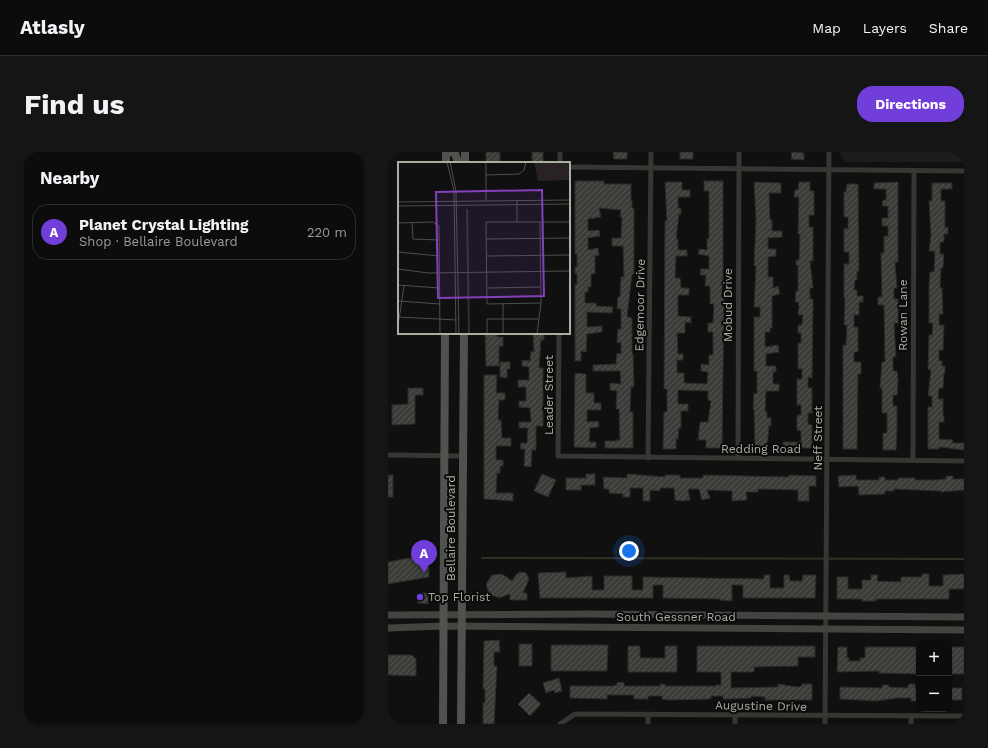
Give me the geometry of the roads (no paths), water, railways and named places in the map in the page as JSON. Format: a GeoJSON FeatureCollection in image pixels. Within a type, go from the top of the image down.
{"type":"FeatureCollection","features":[{"type":"Feature","properties":{"kind":"main road"},"geometry":{"type":"LineString","coordinates":[[446,162],[447,152],[455,153],[458,162]]}},
{"type":"Feature","properties":{"kind":"main road","name":"Bellaire Boulevard"},"geometry":{"type":"LineString","coordinates":[[443,724],[445,334]]}},
{"type":"Feature","properties":{"kind":"main road","name":"Bellaire Boulevard"},"geometry":{"type":"LineString","coordinates":[[461,724],[464,334]]}},
{"type":"Feature","properties":{"kind":"main road"},"geometry":{"type":"LineString","coordinates":[[588,614],[588,628]]}},
{"type":"Feature","properties":{"kind":"main road","name":"South Gessner Road"},"geometry":{"type":"LineString","coordinates":[[388,615],[588,614],[964,617]]}},
{"type":"Feature","properties":{"kind":"main road"},"geometry":{"type":"LineString","coordinates":[[702,616],[702,628]]}},
{"type":"Feature","properties":{"kind":"main road","name":"South Gessner Road"},"geometry":{"type":"LineString","coordinates":[[388,628],[462,626],[964,630]]}},
{"type":"Feature","properties":{"kind":"street","name":"Edgemoor Drive"},"geometry":{"type":"LineString","coordinates":[[648,458],[651,152]]}},
{"type":"Feature","properties":{"kind":"street","name":"Mobud Drive"},"geometry":{"type":"LineString","coordinates":[[738,458],[739,152]]}},
{"type":"Feature","properties":{"kind":"street","name":"Neff Street"},"geometry":{"type":"LineString","coordinates":[[825,724],[827,616],[829,152]]}},
{"type":"Feature","properties":{"kind":"street"},"geometry":{"type":"LineString","coordinates":[[570,167],[964,171]]}},
{"type":"Feature","properties":{"kind":"street","name":"Rowan Lane"},"geometry":{"type":"LineString","coordinates":[[913,460],[914,171]]}},
{"type":"Feature","properties":{"kind":"street","name":"Leader Street"},"geometry":{"type":"LineString","coordinates":[[558,456],[559,334]]}},
{"type":"Feature","properties":{"kind":"street"},"geometry":{"type":"LineString","coordinates":[[388,455],[463,456]]}},
{"type":"Feature","properties":{"kind":"street","name":"Redding Road"},"geometry":{"type":"LineString","coordinates":[[558,456],[964,461]]}},
{"type":"Feature","properties":{"kind":"street","name":"Augustine Drive"},"geometry":{"type":"LineString","coordinates":[[560,723],[575,714],[912,717],[964,716]]}},
{"type":"Feature","properties":{"kind":"street"},"geometry":{"type":"LineString","coordinates":[[648,714],[648,724]]}},
{"type":"Feature","properties":{"kind":"street"},"geometry":{"type":"LineString","coordinates":[[735,715],[735,724]]}},
{"type":"Feature","properties":{"kind":"street"},"geometry":{"type":"LineString","coordinates":[[911,724],[912,717]]}},
{"type":"Feature","properties":{"kind":"waterway"},"geometry":{"type":"LineString","coordinates":[[482,558],[964,559]]}},
{"type":"Feature","properties":{"kind":"place","name":"Planet Crystal Lighting"},"geometry":{"type":"Point","coordinates":[424,573]}},
{"type":"Feature","properties":{"kind":"place","name":"Top Florist"},"geometry":{"type":"Point","coordinates":[420,597]}}]}
